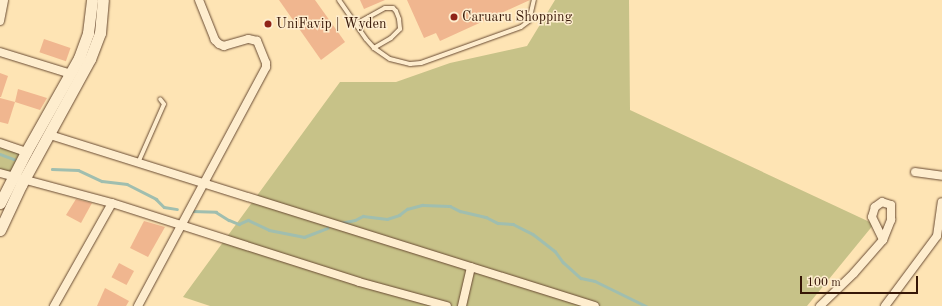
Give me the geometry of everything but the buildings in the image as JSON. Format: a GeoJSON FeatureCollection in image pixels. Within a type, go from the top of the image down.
{"type":"FeatureCollection","features":[{"type":"Feature","properties":{"kind":"main road"},"geometry":{"type":"LineString","coordinates":[[0,230],[26,152],[71,74],[88,33],[92,0]]}},
{"type":"Feature","properties":{"kind":"main road"},"geometry":{"type":"LineString","coordinates":[[0,203],[50,135],[90,59],[100,33],[103,0]]}},
{"type":"Feature","properties":{"kind":"street"},"geometry":{"type":"LineString","coordinates":[[0,21],[4,0]]}},
{"type":"Feature","properties":{"kind":"street"},"geometry":{"type":"LineString","coordinates":[[138,306],[266,63],[257,41],[254,39],[248,39],[224,46],[218,44],[199,0]]}},
{"type":"Feature","properties":{"kind":"street"},"geometry":{"type":"LineString","coordinates":[[0,52],[71,74]]}},
{"type":"Feature","properties":{"kind":"street"},"geometry":{"type":"LineString","coordinates":[[50,135],[202,184],[595,306]]}},
{"type":"Feature","properties":{"kind":"street"},"geometry":{"type":"LineString","coordinates":[[0,143],[26,152]]}},
{"type":"Feature","properties":{"kind":"street"},"geometry":{"type":"LineString","coordinates":[[915,172],[942,176]]}},
{"type":"Feature","properties":{"kind":"street"},"geometry":{"type":"LineString","coordinates":[[0,173],[112,203],[359,282],[447,306]]}},
{"type":"Feature","properties":{"kind":"street"},"geometry":{"type":"LineString","coordinates":[[885,306],[937,236],[942,202]]}},
{"type":"Feature","properties":{"kind":"street"},"geometry":{"type":"LineString","coordinates":[[54,306],[112,203]]}},
{"type":"Feature","properties":{"kind":"street"},"geometry":{"type":"LineString","coordinates":[[820,306],[854,273],[882,240]]}},
{"type":"Feature","properties":{"kind":"street"},"geometry":{"type":"LineString","coordinates":[[462,306],[471,267]]}},
{"type":"Feature","properties":{"kind":"lane"},"geometry":{"type":"LineString","coordinates":[[340,0],[366,39],[374,48],[390,59],[410,64],[421,63],[512,32],[529,21],[534,0]]}},
{"type":"Feature","properties":{"kind":"lane"},"geometry":{"type":"LineString","coordinates":[[356,24],[385,8],[393,8],[396,11],[400,29],[391,38],[374,48]]}},
{"type":"Feature","properties":{"kind":"lane"},"geometry":{"type":"LineString","coordinates":[[137,163],[164,104],[160,99]]}},
{"type":"Feature","properties":{"kind":"shaded area"},"geometry":{"type":"Polygon","coordinates":[[[555,0],[629,0],[630,110],[874,224],[807,306],[210,306],[183,297],[340,82],[396,82],[450,63],[527,46],[555,0]]]}},
{"type":"Feature","properties":{"kind":"shaded area"},"geometry":{"type":"Polygon","coordinates":[[[0,146],[22,153],[11,175],[0,171],[0,146]]]}},
{"type":"Feature","properties":{"kind":"waterway"},"geometry":{"type":"LineString","coordinates":[[0,154],[14,159]]}},
{"type":"Feature","properties":{"kind":"waterway"},"geometry":{"type":"LineString","coordinates":[[52,169],[78,170],[102,181],[127,184],[156,199],[164,207],[177,209]]}},
{"type":"Feature","properties":{"kind":"waterway"},"geometry":{"type":"LineString","coordinates":[[340,223],[355,220],[363,216],[387,219],[399,215],[407,209],[422,205],[450,206],[460,211],[486,217],[498,223],[513,224],[533,234],[555,251],[563,262],[581,278],[595,281],[646,306]]}},
{"type":"Feature","properties":{"kind":"waterway"},"geometry":{"type":"LineString","coordinates":[[192,211],[216,212],[239,224],[248,220],[269,230],[304,237],[327,228]]}},
{"type":"Feature","properties":{"kind":"place","name":"Caruaru Shopping"},"geometry":{"type":"Point","coordinates":[454,17]}},
{"type":"Feature","properties":{"kind":"place","name":"UniFavip | Wyden"},"geometry":{"type":"Point","coordinates":[268,24]}}]}
